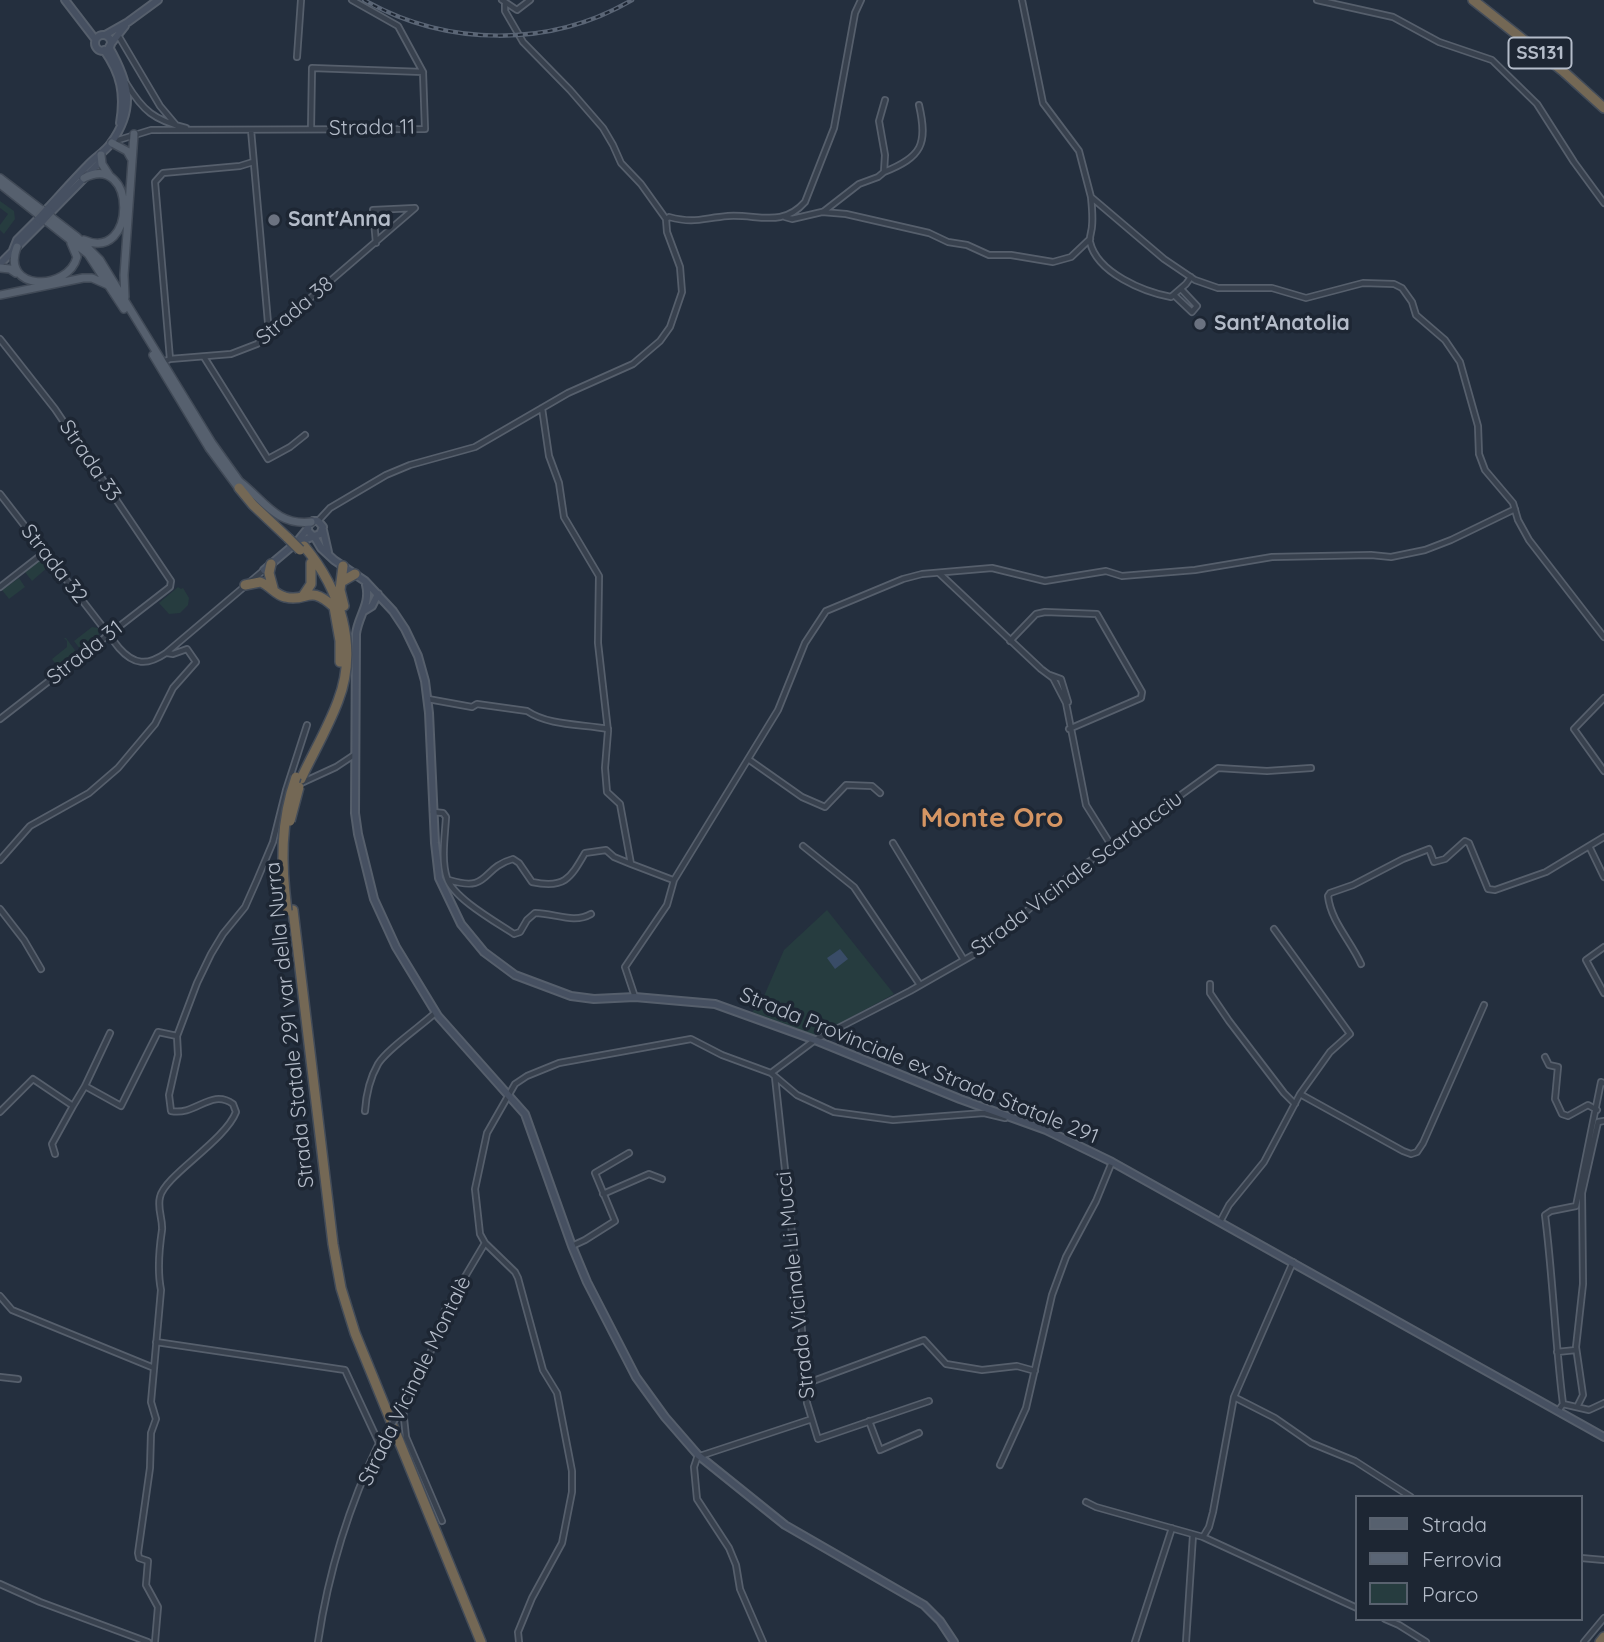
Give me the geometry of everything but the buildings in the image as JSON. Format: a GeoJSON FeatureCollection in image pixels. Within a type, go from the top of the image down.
{"type":"FeatureCollection","features":[{"type":"Feature","properties":{"kind":"highway","name":"SS131"},"geometry":{"type":"LineString","coordinates":[[1473,0],[1563,71],[1604,108]]}},
{"type":"Feature","properties":{"kind":"highway","name":"SS131"},"geometry":{"type":"LineString","coordinates":[[1482,0],[1604,100]]}},
{"type":"Feature","properties":{"kind":"highway","name":"Strada Statale 291 var della Nurra"},"geometry":{"type":"LineString","coordinates":[[240,484],[258,510],[297,542],[332,585],[346,632],[345,668],[340,699],[299,778]]}},
{"type":"Feature","properties":{"kind":"highway","name":"Strada Statale 291 var della Nurra"},"geometry":{"type":"LineString","coordinates":[[297,542],[327,588],[334,607],[340,641],[340,673],[332,704],[299,778],[288,834],[290,910],[330,1245],[349,1331],[475,1642]]}},
{"type":"Feature","properties":{"kind":"highway"},"geometry":{"type":"LineString","coordinates":[[303,596],[311,584],[311,563]]}},
{"type":"Feature","properties":{"kind":"highway"},"geometry":{"type":"LineString","coordinates":[[343,566],[340,590],[347,620],[346,632]]}},
{"type":"Feature","properties":{"kind":"highway"},"geometry":{"type":"LineString","coordinates":[[267,567],[271,587]]}},
{"type":"Feature","properties":{"kind":"highway"},"geometry":{"type":"LineString","coordinates":[[341,582],[355,574]]}},
{"type":"Feature","properties":{"kind":"highway"},"geometry":{"type":"LineString","coordinates":[[245,585],[260,582],[284,597],[318,594],[334,607]]}},
{"type":"Feature","properties":{"kind":"highway","name":"Strada Statale 291 var della Nurra"},"geometry":{"type":"LineString","coordinates":[[334,1269],[355,1332],[481,1642]]}},
{"type":"Feature","properties":{"kind":"highway"},"geometry":{"type":"LineString","coordinates":[[1600,1642],[1604,1637]]}},
{"type":"Feature","properties":{"kind":"main road"},"geometry":{"type":"LineString","coordinates":[[125,301],[124,275],[134,134]]}},
{"type":"Feature","properties":{"kind":"main road"},"geometry":{"type":"LineString","coordinates":[[112,143],[127,151],[132,158]]}},
{"type":"Feature","properties":{"kind":"main road"},"geometry":{"type":"LineString","coordinates":[[0,266],[10,268],[34,283],[65,276],[72,271],[77,257],[73,238],[104,244],[118,232],[123,194],[120,186],[102,164],[101,155]]}},
{"type":"Feature","properties":{"kind":"main road"},"geometry":{"type":"LineString","coordinates":[[85,178],[94,173],[109,175]]}},
{"type":"Feature","properties":{"kind":"main road","name":"Strada Statale 291 var della Nurra"},"geometry":{"type":"LineString","coordinates":[[0,178],[100,260],[166,361],[212,443],[240,484]]}},
{"type":"Feature","properties":{"kind":"main road","name":"Strada Statale 291 var della Nurra"},"geometry":{"type":"LineString","coordinates":[[0,184],[73,238],[88,254],[113,290],[209,448],[240,484]]}},
{"type":"Feature","properties":{"kind":"main road"},"geometry":{"type":"LineString","coordinates":[[15,249],[13,259],[19,275]]}},
{"type":"Feature","properties":{"kind":"main road"},"geometry":{"type":"LineString","coordinates":[[2,294],[92,278],[100,280],[113,290]]}},
{"type":"Feature","properties":{"kind":"main road"},"geometry":{"type":"LineString","coordinates":[[240,484],[280,518],[312,524]]}},
{"type":"Feature","properties":{"kind":"street"},"geometry":{"type":"LineString","coordinates":[[65,0],[87,26],[110,40],[108,48],[121,83],[123,108],[120,128]]}},
{"type":"Feature","properties":{"kind":"street"},"geometry":{"type":"LineString","coordinates":[[108,48],[96,47],[100,36],[128,22],[158,0]]}},
{"type":"Feature","properties":{"kind":"street"},"geometry":{"type":"LineString","coordinates":[[297,57],[301,0]]}},
{"type":"Feature","properties":{"kind":"street"},"geometry":{"type":"LineString","coordinates":[[311,129],[312,68],[422,72],[398,26],[352,0]]}},
{"type":"Feature","properties":{"kind":"street"},"geometry":{"type":"LineString","coordinates":[[504,2],[517,10],[530,0]]}},
{"type":"Feature","properties":{"kind":"street"},"geometry":{"type":"LineString","coordinates":[[666,219],[669,217],[691,222],[732,216],[785,216],[804,202],[834,128],[855,13],[861,0]]}},
{"type":"Feature","properties":{"kind":"street"},"geometry":{"type":"LineString","coordinates":[[1022,0],[1043,103],[1079,151],[1088,178],[1092,218],[1091,244],[1102,261],[1130,285],[1156,295],[1171,297],[1191,277]]}},
{"type":"Feature","properties":{"kind":"street"},"geometry":{"type":"LineString","coordinates":[[1317,0],[1393,17],[1438,42],[1492,60],[1537,104],[1574,162],[1604,202]]}},
{"type":"Feature","properties":{"kind":"street"},"geometry":{"type":"LineString","coordinates":[[166,653],[297,542],[330,508],[386,475],[410,465],[475,447],[568,393],[628,368],[660,341],[670,327],[682,292],[682,280],[667,232],[666,219],[641,184],[621,163],[603,128],[523,42],[505,11],[504,2]]}},
{"type":"Feature","properties":{"kind":"street"},"geometry":{"type":"LineString","coordinates":[[108,48],[128,22]]}},
{"type":"Feature","properties":{"kind":"street"},"geometry":{"type":"LineString","coordinates":[[118,36],[160,106],[176,125]]}},
{"type":"Feature","properties":{"kind":"street"},"geometry":{"type":"LineString","coordinates":[[0,266],[15,249],[16,240],[40,221],[85,167],[112,143],[124,122],[128,106],[125,82],[108,48]]}},
{"type":"Feature","properties":{"kind":"street","name":"Strada 11"},"geometry":{"type":"LineString","coordinates":[[112,143],[150,130],[425,129],[422,72]]}},
{"type":"Feature","properties":{"kind":"street","name":"Strada 11"},"geometry":{"type":"LineString","coordinates":[[125,82],[143,109],[160,120],[194,130]]}},
{"type":"Feature","properties":{"kind":"street"},"geometry":{"type":"LineString","coordinates":[[884,172],[885,155],[879,121],[885,100]]}},
{"type":"Feature","properties":{"kind":"street"},"geometry":{"type":"LineString","coordinates":[[822,212],[859,184],[895,168],[922,147],[923,122],[919,105]]}},
{"type":"Feature","properties":{"kind":"street","name":"Strada 11"},"geometry":{"type":"LineString","coordinates":[[120,128],[134,134]]}},
{"type":"Feature","properties":{"kind":"street"},"geometry":{"type":"LineString","coordinates":[[251,130],[269,334]]}},
{"type":"Feature","properties":{"kind":"street"},"geometry":{"type":"LineString","coordinates":[[49,211],[100,162],[101,155]]}},
{"type":"Feature","properties":{"kind":"street"},"geometry":{"type":"LineString","coordinates":[[166,361],[155,182],[163,173],[240,166],[253,162]]}},
{"type":"Feature","properties":{"kind":"street"},"geometry":{"type":"LineString","coordinates":[[1091,197],[1151,249],[1191,277],[1218,288],[1272,288],[1306,298],[1363,284],[1394,284],[1402,288],[1412,302],[1416,315],[1445,340],[1460,362],[1478,426],[1481,461],[1492,480],[1510,499],[1529,540],[1604,637]]}},
{"type":"Feature","properties":{"kind":"street","name":"Strada 38"},"geometry":{"type":"LineString","coordinates":[[166,361],[243,351],[257,344],[269,334],[396,226],[415,208],[373,210],[376,243]]}},
{"type":"Feature","properties":{"kind":"street"},"geometry":{"type":"LineString","coordinates":[[785,216],[792,219],[822,212],[846,214],[929,233],[989,255],[1011,255],[1053,262],[1071,257],[1090,239]]}},
{"type":"Feature","properties":{"kind":"street"},"geometry":{"type":"LineString","coordinates":[[1174,295],[1192,312],[1197,306],[1181,289]]}},
{"type":"Feature","properties":{"kind":"street","name":"Strada 33"},"geometry":{"type":"LineString","coordinates":[[0,339],[72,433],[171,581],[170,587]]}},
{"type":"Feature","properties":{"kind":"street"},"geometry":{"type":"LineString","coordinates":[[204,357],[268,459],[290,447],[304,435]]}},
{"type":"Feature","properties":{"kind":"street"},"geometry":{"type":"LineString","coordinates":[[542,408],[549,457],[559,483],[565,517],[599,576],[598,643],[608,729],[604,768],[607,792],[621,804],[631,864]]}},
{"type":"Feature","properties":{"kind":"street","name":"Strada 32"},"geometry":{"type":"LineString","coordinates":[[0,494],[126,656],[135,662],[143,663],[153,661],[166,653]]}},
{"type":"Feature","properties":{"kind":"street"},"geometry":{"type":"LineString","coordinates":[[635,997],[625,967],[667,905],[674,880],[778,710],[805,643],[826,611],[903,579],[939,573],[992,568],[1045,581],[1106,571],[1122,576],[1195,570],[1272,557],[1391,557],[1425,550],[1451,540],[1515,509]]}},
{"type":"Feature","properties":{"kind":"street"},"geometry":{"type":"LineString","coordinates":[[312,524],[322,525],[329,554]]}},
{"type":"Feature","properties":{"kind":"street","name":"Strada Provinciale ex Strada Statale 291"},"geometry":{"type":"LineString","coordinates":[[312,524],[313,536],[321,548],[365,582],[393,611],[418,656],[427,699],[439,878],[461,924],[484,952],[515,975],[571,996],[594,999],[635,997],[715,1004],[815,1040],[960,1100],[1046,1130],[1112,1162],[1604,1437]]}},
{"type":"Feature","properties":{"kind":"street"},"geometry":{"type":"LineString","coordinates":[[297,542],[318,536],[323,530]]}},
{"type":"Feature","properties":{"kind":"street"},"geometry":{"type":"LineString","coordinates":[[297,542],[315,543],[321,548]]}},
{"type":"Feature","properties":{"kind":"street"},"geometry":{"type":"LineString","coordinates":[[0,587],[45,552]]}},
{"type":"Feature","properties":{"kind":"street"},"geometry":{"type":"LineString","coordinates":[[939,573],[1059,686],[1066,704],[1086,805],[1112,844]]}},
{"type":"Feature","properties":{"kind":"street"},"geometry":{"type":"LineString","coordinates":[[365,582],[369,605]]}},
{"type":"Feature","properties":{"kind":"street","name":"Strada 31"},"geometry":{"type":"LineString","coordinates":[[0,719],[170,587]]}},
{"type":"Feature","properties":{"kind":"street"},"geometry":{"type":"LineString","coordinates":[[378,594],[363,612],[356,634],[355,755],[358,834],[374,899],[396,947],[435,1013],[525,1114],[587,1282],[636,1377],[665,1416],[698,1456],[785,1525],[924,1605],[940,1621],[954,1642]]}},
{"type":"Feature","properties":{"kind":"street"},"geometry":{"type":"LineString","coordinates":[[369,605],[383,606],[393,611]]}},
{"type":"Feature","properties":{"kind":"street"},"geometry":{"type":"LineString","coordinates":[[1010,641],[1036,614],[1097,614],[1142,692],[1141,698],[1070,729]]}},
{"type":"Feature","properties":{"kind":"street"},"geometry":{"type":"LineString","coordinates":[[0,860],[25,830],[99,786],[131,754],[155,723],[177,683],[196,662],[187,649],[173,654],[166,653]]}},
{"type":"Feature","properties":{"kind":"street"},"geometry":{"type":"LineString","coordinates":[[1604,698],[1574,729],[1604,771]]}},
{"type":"Feature","properties":{"kind":"street"},"geometry":{"type":"LineString","coordinates":[[427,699],[472,707],[477,705],[527,711],[558,722],[608,729]]}},
{"type":"Feature","properties":{"kind":"street"},"geometry":{"type":"LineString","coordinates":[[155,1642],[158,1606],[146,1585],[148,1562],[139,1558],[138,1553],[150,1468],[151,1433],[156,1419],[151,1402],[161,1290],[158,1276],[163,1226],[160,1195],[174,1177],[208,1147],[236,1112],[233,1104],[216,1098],[187,1111],[172,1111],[169,1095],[178,1055],[177,1036],[197,983],[223,933],[245,907],[272,842],[307,725]]}},
{"type":"Feature","properties":{"kind":"street"},"geometry":{"type":"LineString","coordinates":[[286,790],[336,767],[355,755]]}},
{"type":"Feature","properties":{"kind":"street"},"geometry":{"type":"LineString","coordinates":[[748,759],[802,797],[825,807],[846,785],[872,786],[880,793]]}},
{"type":"Feature","properties":{"kind":"street","name":"Strada Vicinale Scardacciu"},"geometry":{"type":"LineString","coordinates":[[773,1075],[815,1040],[980,951],[1057,885],[1218,768],[1267,771],[1311,768]]}},
{"type":"Feature","properties":{"kind":"street"},"geometry":{"type":"LineString","coordinates":[[433,812],[443,813],[446,817],[444,842],[447,879],[469,905],[514,934],[520,932],[535,913],[573,919],[591,914]]}},
{"type":"Feature","properties":{"kind":"street"},"geometry":{"type":"LineString","coordinates":[[1361,964],[1334,918],[1329,904],[1330,893],[1429,849],[1434,862],[1445,859],[1465,841],[1469,844],[1488,889],[1495,890],[1546,872],[1604,837]]}},
{"type":"Feature","properties":{"kind":"street"},"geometry":{"type":"LineString","coordinates":[[893,843],[964,960]]}},
{"type":"Feature","properties":{"kind":"street"},"geometry":{"type":"LineString","coordinates":[[803,846],[854,887],[920,985]]}},
{"type":"Feature","properties":{"kind":"street"},"geometry":{"type":"LineString","coordinates":[[1589,846],[1604,877]]}},
{"type":"Feature","properties":{"kind":"street"},"geometry":{"type":"LineString","coordinates":[[447,879],[470,885],[477,884],[496,867],[513,859],[532,882],[557,884],[566,881],[585,853],[606,850],[614,857],[674,880]]}},
{"type":"Feature","properties":{"kind":"street"},"geometry":{"type":"LineString","coordinates":[[0,909],[24,940],[41,970]]}},
{"type":"Feature","properties":{"kind":"street"},"geometry":{"type":"LineString","coordinates":[[1220,1222],[1229,1205],[1264,1161],[1300,1094],[1330,1052],[1350,1034],[1274,929]]}},
{"type":"Feature","properties":{"kind":"street"},"geometry":{"type":"LineString","coordinates":[[1604,947],[1586,960],[1604,993]]}},
{"type":"Feature","properties":{"kind":"street"},"geometry":{"type":"LineString","coordinates":[[1210,984],[1210,993],[1229,1021],[1283,1093],[1295,1104]]}},
{"type":"Feature","properties":{"kind":"street"},"geometry":{"type":"LineString","coordinates":[[1300,1094],[1403,1151],[1411,1154],[1417,1152],[1452,1080],[1483,1005]]}},
{"type":"Feature","properties":{"kind":"street"},"geometry":{"type":"LineString","coordinates":[[365,1111],[369,1086],[377,1065],[386,1054],[435,1013]]}},
{"type":"Feature","properties":{"kind":"street"},"geometry":{"type":"LineString","coordinates":[[85,1086],[121,1105],[158,1032],[177,1036]]}},
{"type":"Feature","properties":{"kind":"street"},"geometry":{"type":"LineString","coordinates":[[55,1154],[52,1144],[85,1086],[110,1033]]}},
{"type":"Feature","properties":{"kind":"street"},"geometry":{"type":"LineString","coordinates":[[519,1642],[518,1632],[532,1598],[562,1543],[572,1492],[572,1471],[557,1393],[543,1370],[518,1278],[480,1234],[475,1189],[487,1133],[514,1084],[559,1063],[691,1039],[773,1075],[797,1095],[834,1112],[893,1120],[984,1113],[1023,1122]]}},
{"type":"Feature","properties":{"kind":"street"},"geometry":{"type":"LineString","coordinates":[[1545,1057],[1549,1065],[1558,1067],[1555,1099],[1562,1114],[1568,1116],[1588,1105],[1597,1110]]}},
{"type":"Feature","properties":{"kind":"street","name":"Strada Vicinale Li Mucci"},"geometry":{"type":"LineString","coordinates":[[773,1075],[801,1317],[807,1403],[818,1439],[929,1401]]}},
{"type":"Feature","properties":{"kind":"street"},"geometry":{"type":"LineString","coordinates":[[0,1112],[33,1079],[74,1106]]}},
{"type":"Feature","properties":{"kind":"street"},"geometry":{"type":"LineString","coordinates":[[1558,1411],[1563,1404],[1545,1215],[1551,1211],[1576,1206],[1601,1082],[1604,1083]]}},
{"type":"Feature","properties":{"kind":"street"},"geometry":{"type":"LineString","coordinates":[[1577,1407],[1583,1395],[1576,1350],[1583,1284],[1582,1193],[1598,1122],[1604,1121]]}},
{"type":"Feature","properties":{"kind":"street"},"geometry":{"type":"LineString","coordinates":[[572,1246],[615,1221],[596,1172],[629,1153]]}},
{"type":"Feature","properties":{"kind":"street"},"geometry":{"type":"LineString","coordinates":[[1000,1465],[1026,1408],[1052,1294],[1066,1258],[1112,1162]]}},
{"type":"Feature","properties":{"kind":"street"},"geometry":{"type":"LineString","coordinates":[[603,1194],[649,1174],[662,1179]]}},
{"type":"Feature","properties":{"kind":"street","name":"Strada Vicinale Montalè"},"geometry":{"type":"LineString","coordinates":[[318,1642],[323,1608],[344,1534],[380,1442],[401,1410],[435,1343],[444,1312],[485,1243]]}},
{"type":"Feature","properties":{"kind":"street"},"geometry":{"type":"LineString","coordinates":[[1203,1537],[1213,1512],[1234,1397],[1293,1262]]}},
{"type":"Feature","properties":{"kind":"street"},"geometry":{"type":"LineString","coordinates":[[0,1296],[12,1310],[154,1368]]}},
{"type":"Feature","properties":{"kind":"street"},"geometry":{"type":"LineString","coordinates":[[806,1384],[924,1340],[946,1364],[982,1370],[1017,1366],[1035,1371]]}},
{"type":"Feature","properties":{"kind":"street"},"geometry":{"type":"LineString","coordinates":[[156,1342],[345,1370],[380,1442]]}},
{"type":"Feature","properties":{"kind":"street"},"geometry":{"type":"LineString","coordinates":[[1557,1352],[1576,1350]]}},
{"type":"Feature","properties":{"kind":"street"},"geometry":{"type":"LineString","coordinates":[[0,1377],[18,1379]]}},
{"type":"Feature","properties":{"kind":"street"},"geometry":{"type":"LineString","coordinates":[[1234,1397],[1275,1418],[1311,1443],[1355,1461],[1408,1495]]}},
{"type":"Feature","properties":{"kind":"street"},"geometry":{"type":"LineString","coordinates":[[1563,1404],[1589,1410],[1604,1403]]}},
{"type":"Feature","properties":{"kind":"street"},"geometry":{"type":"LineString","coordinates":[[401,1410],[406,1437],[442,1521]]}},
{"type":"Feature","properties":{"kind":"street"},"geometry":{"type":"LineString","coordinates":[[698,1456],[812,1419]]}},
{"type":"Feature","properties":{"kind":"street"},"geometry":{"type":"LineString","coordinates":[[869,1421],[880,1450],[919,1433]]}},
{"type":"Feature","properties":{"kind":"street"},"geometry":{"type":"LineString","coordinates":[[698,1456],[694,1467],[697,1499],[729,1548],[736,1565],[740,1589],[764,1642]]}},
{"type":"Feature","properties":{"kind":"street"},"geometry":{"type":"LineString","coordinates":[[1086,1502],[1203,1537],[1356,1608]]}},
{"type":"Feature","properties":{"kind":"street"},"geometry":{"type":"LineString","coordinates":[[1135,1642],[1172,1528]]}},
{"type":"Feature","properties":{"kind":"street"},"geometry":{"type":"LineString","coordinates":[[1186,1642],[1193,1535]]}},
{"type":"Feature","properties":{"kind":"street"},"geometry":{"type":"LineString","coordinates":[[1583,1558],[1604,1560]]}},
{"type":"Feature","properties":{"kind":"street"},"geometry":{"type":"LineString","coordinates":[[0,1584],[40,1602],[148,1642]]}},
{"type":"Feature","properties":{"kind":"street"},"geometry":{"type":"LineString","coordinates":[[1584,1642],[1604,1618]]}},
{"type":"Feature","properties":{"kind":"street"},"geometry":{"type":"LineString","coordinates":[[1390,1621],[1426,1642]]}},
{"type":"Feature","properties":{"kind":"green space"},"geometry":{"type":"Polygon","coordinates":[[[0,201],[14,211],[15,219],[4,234],[0,225],[8,214],[0,208],[0,201]]]}},
{"type":"Feature","properties":{"kind":"green space"},"geometry":{"type":"Polygon","coordinates":[[[40,560],[47,562],[48,567],[32,581],[25,572],[40,560]]]}},
{"type":"Feature","properties":{"kind":"green space"},"geometry":{"type":"Polygon","coordinates":[[[19,578],[25,587],[9,599],[2,590],[19,578]]]}},
{"type":"Feature","properties":{"kind":"green space"},"geometry":{"type":"Polygon","coordinates":[[[178,587],[183,588],[189,598],[188,605],[180,613],[169,614],[159,603],[178,587]]]}},
{"type":"Feature","properties":{"kind":"green space"},"geometry":{"type":"Polygon","coordinates":[[[92,627],[98,628],[99,636],[81,650],[74,641],[92,627]]]}},
{"type":"Feature","properties":{"kind":"green space"},"geometry":{"type":"Polygon","coordinates":[[[64,638],[77,653],[58,667],[52,659],[67,647],[64,638]]]}},
{"type":"Feature","properties":{"kind":"green space"},"geometry":{"type":"Polygon","coordinates":[[[827,910],[894,994],[814,1035],[752,1012],[761,1003],[784,950],[827,910]]]}},
{"type":"Feature","properties":{"kind":"water"},"geometry":{"type":"Polygon","coordinates":[[[840,949],[848,959],[835,969],[827,958],[840,949]]]}},
{"type":"Feature","properties":{"kind":"railway"},"geometry":{"type":"LineString","coordinates":[[364,0],[429,27],[498,36],[567,27],[600,16],[632,0]]}},
{"type":"Feature","properties":{"kind":"place","name":"Sant'Anna"},"geometry":{"type":"Point","coordinates":[274,220]}},
{"type":"Feature","properties":{"kind":"place","name":"Sant'Anatolia"},"geometry":{"type":"Point","coordinates":[1200,324]}},
{"type":"Feature","properties":{"kind":"district","name":"Monte Oro"},"geometry":{"type":"Point","coordinates":[992,819]}}]}
